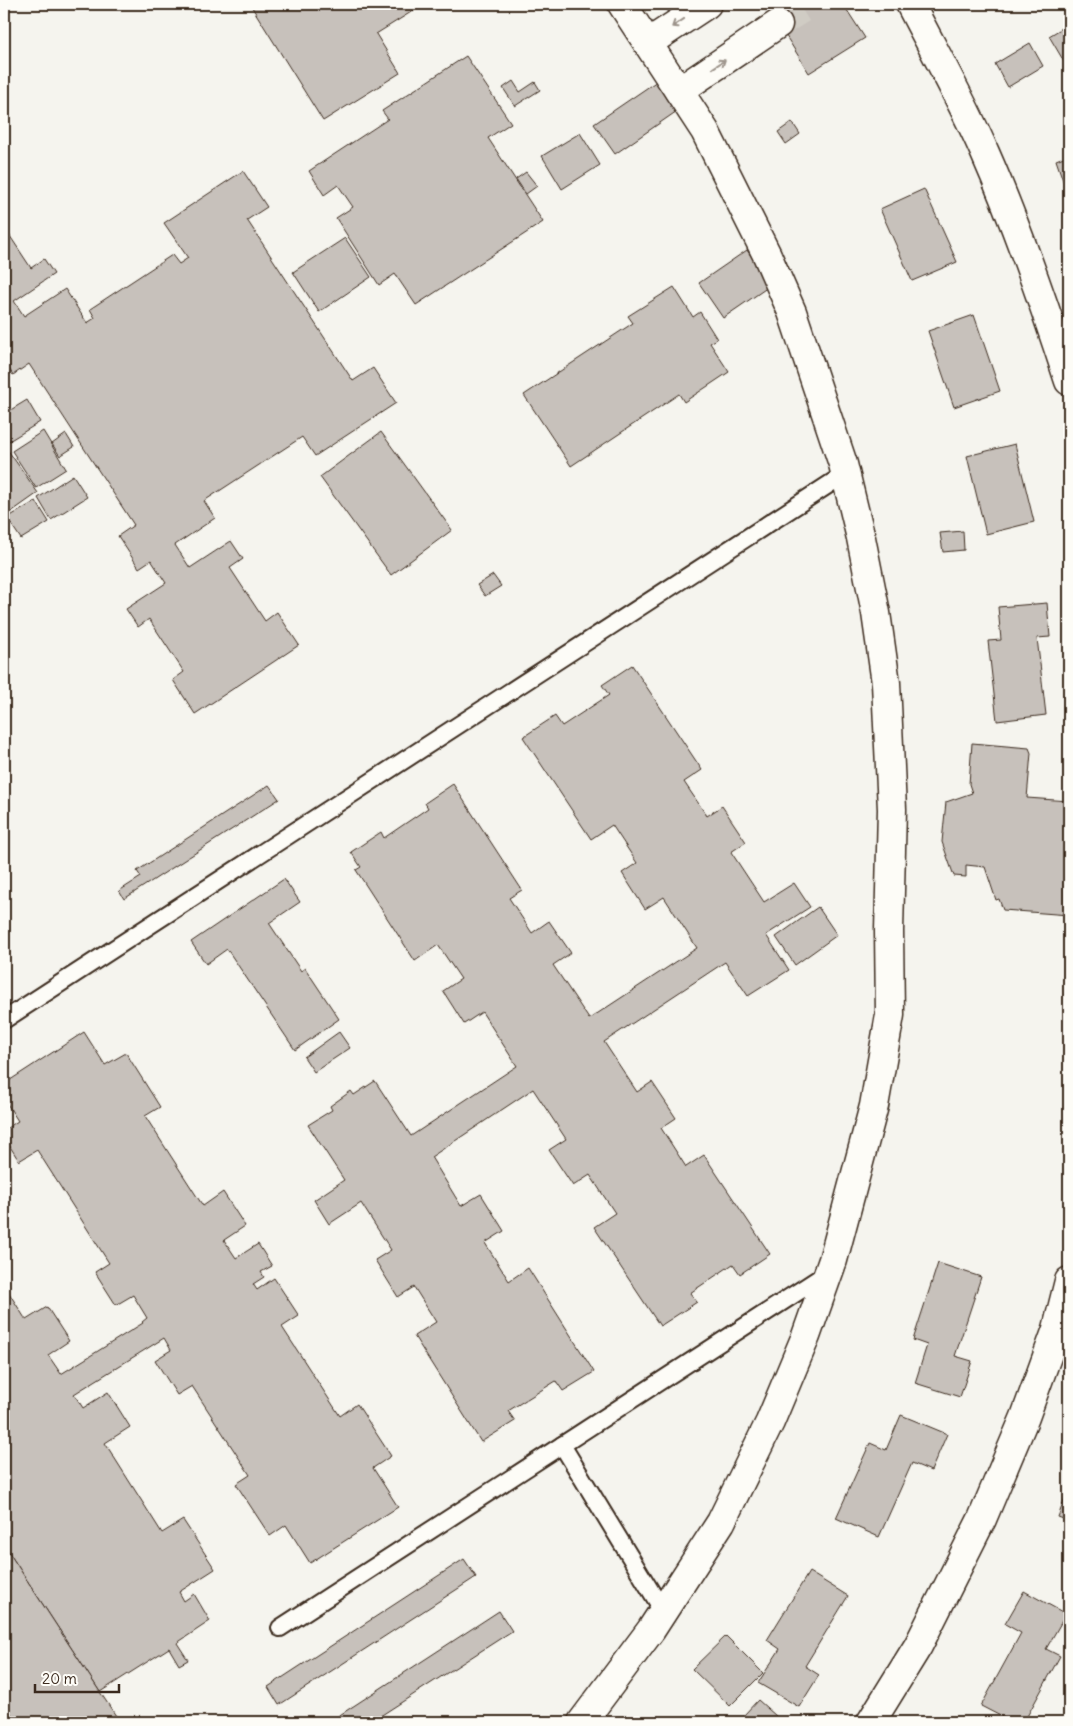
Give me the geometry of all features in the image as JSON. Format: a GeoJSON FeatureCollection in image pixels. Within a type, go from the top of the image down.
{"type":"FeatureCollection","features":[{"type":"Feature","properties":{"kind":"street"},"geometry":{"type":"LineString","coordinates":[[582,1722],[651,1630],[721,1522],[770,1422],[806,1336],[829,1272],[874,1106],[890,1015],[889,931],[892,809],[886,683],[876,613],[861,538],[845,474],[788,304],[767,256],[705,131],[622,4]]}},
{"type":"Feature","properties":{"kind":"street"},"geometry":{"type":"LineString","coordinates":[[648,43],[707,4]]}},
{"type":"Feature","properties":{"kind":"street"},"geometry":{"type":"LineString","coordinates":[[910,4],[984,151],[1014,222],[1043,300],[1069,381]]}},
{"type":"Feature","properties":{"kind":"street"},"geometry":{"type":"LineString","coordinates":[[679,91],[778,24]]}},
{"type":"Feature","properties":{"kind":"street"},"geometry":{"type":"LineString","coordinates":[[871,1722],[918,1646],[982,1519],[1025,1417],[1057,1330],[1069,1281]]}},
{"type":"Feature","properties":{"kind":"lane"},"geometry":{"type":"LineString","coordinates":[[4,1020],[845,474]]}},
{"type":"Feature","properties":{"kind":"lane"},"geometry":{"type":"LineString","coordinates":[[280,1628],[829,1272]]}},
{"type":"Feature","properties":{"kind":"lane"},"geometry":{"type":"LineString","coordinates":[[562,1445],[663,1611]]}},
{"type":"Feature","properties":{"kind":"building"},"geometry":{"type":"Polygon","coordinates":[[[250,4],[424,4],[376,34],[400,73],[323,121],[250,4]]]}},
{"type":"Feature","properties":{"kind":"building"},"geometry":{"type":"Polygon","coordinates":[[[766,4],[843,4],[865,38],[809,73],[766,4]]]}},
{"type":"Feature","properties":{"kind":"building"},"geometry":{"type":"Polygon","coordinates":[[[1069,24],[1069,70],[1049,36],[1069,24]]]}},
{"type":"Feature","properties":{"kind":"building"},"geometry":{"type":"Polygon","coordinates":[[[1030,43],[1043,66],[1008,87],[995,64],[1030,43]]]}},
{"type":"Feature","properties":{"kind":"building"},"geometry":{"type":"Polygon","coordinates":[[[466,56],[511,123],[488,138],[543,222],[416,305],[395,274],[379,285],[336,218],[353,207],[338,185],[324,195],[309,171],[388,119],[382,111],[466,56]]]}},
{"type":"Feature","properties":{"kind":"building"},"geometry":{"type":"Polygon","coordinates":[[[660,79],[680,109],[615,154],[594,124],[660,79]]]}},
{"type":"Feature","properties":{"kind":"building"},"geometry":{"type":"Polygon","coordinates":[[[513,81],[520,92],[535,82],[540,90],[515,106],[503,88],[513,81]]]}},
{"type":"Feature","properties":{"kind":"building"},"geometry":{"type":"Polygon","coordinates":[[[792,122],[800,134],[786,144],[778,132],[792,122]]]}},
{"type":"Feature","properties":{"kind":"building"},"geometry":{"type":"Polygon","coordinates":[[[580,133],[600,165],[562,189],[542,156],[580,133]]]}},
{"type":"Feature","properties":{"kind":"building"},"geometry":{"type":"Polygon","coordinates":[[[1069,155],[1069,198],[1056,160],[1069,155]]]}},
{"type":"Feature","properties":{"kind":"building"},"geometry":{"type":"Polygon","coordinates":[[[243,171],[267,207],[247,220],[353,381],[373,368],[396,403],[315,456],[302,437],[204,501],[215,518],[175,545],[190,568],[231,541],[243,559],[230,568],[265,621],[277,612],[299,645],[195,714],[173,680],[184,672],[149,619],[138,627],[126,609],[166,583],[151,560],[139,568],[118,536],[134,525],[29,364],[13,375],[4,361],[4,227],[31,268],[44,259],[54,274],[14,301],[24,316],[65,289],[87,323],[95,318],[90,309],[172,255],[179,264],[188,258],[164,223],[243,171]]]}},
{"type":"Feature","properties":{"kind":"building"},"geometry":{"type":"Polygon","coordinates":[[[526,172],[537,186],[526,194],[516,179],[526,172]]]}},
{"type":"Feature","properties":{"kind":"building"},"geometry":{"type":"Polygon","coordinates":[[[924,189],[957,262],[912,281],[880,209],[924,189]]]}},
{"type":"Feature","properties":{"kind":"building"},"geometry":{"type":"Polygon","coordinates":[[[345,238],[371,277],[319,312],[293,272],[345,238]]]}},
{"type":"Feature","properties":{"kind":"building"},"geometry":{"type":"Polygon","coordinates":[[[747,250],[771,285],[723,318],[699,283],[747,250]]]}},
{"type":"Feature","properties":{"kind":"building"},"geometry":{"type":"Polygon","coordinates":[[[674,287],[693,317],[700,312],[717,339],[710,343],[729,372],[684,402],[679,394],[571,466],[524,395],[633,323],[628,316],[674,287]]]}},
{"type":"Feature","properties":{"kind":"building"},"geometry":{"type":"Polygon","coordinates":[[[974,315],[1000,391],[954,407],[928,331],[974,315]]]}},
{"type":"Feature","properties":{"kind":"building"},"geometry":{"type":"Polygon","coordinates":[[[27,400],[40,422],[4,444],[4,414],[27,400]]]}},
{"type":"Feature","properties":{"kind":"building"},"geometry":{"type":"Polygon","coordinates":[[[43,431],[66,469],[36,488],[12,451],[43,431]]]}},
{"type":"Feature","properties":{"kind":"building"},"geometry":{"type":"Polygon","coordinates":[[[381,432],[452,530],[391,575],[320,477],[381,432]]]}},
{"type":"Feature","properties":{"kind":"building"},"geometry":{"type":"Polygon","coordinates":[[[66,434],[74,447],[60,456],[52,444],[66,434]]]}},
{"type":"Feature","properties":{"kind":"building"},"geometry":{"type":"Polygon","coordinates":[[[1015,444],[1034,522],[986,534],[967,456],[1015,444]]]}},
{"type":"Feature","properties":{"kind":"building"},"geometry":{"type":"Polygon","coordinates":[[[4,448],[5,451],[7,449],[38,493],[4,517],[4,448]]]}},
{"type":"Feature","properties":{"kind":"building"},"geometry":{"type":"Polygon","coordinates":[[[73,475],[87,497],[51,520],[38,498],[73,475]]]}},
{"type":"Feature","properties":{"kind":"building"},"geometry":{"type":"Polygon","coordinates":[[[36,501],[49,522],[21,539],[7,518],[36,501]]]}},
{"type":"Feature","properties":{"kind":"building"},"geometry":{"type":"Polygon","coordinates":[[[963,531],[964,550],[943,552],[940,533],[963,531]]]}},
{"type":"Feature","properties":{"kind":"building"},"geometry":{"type":"Polygon","coordinates":[[[493,575],[501,586],[485,596],[477,585],[493,575]]]}},
{"type":"Feature","properties":{"kind":"building"},"geometry":{"type":"Polygon","coordinates":[[[1047,603],[1050,637],[1037,638],[1046,715],[997,721],[988,641],[1001,640],[998,607],[1047,603]]]}},
{"type":"Feature","properties":{"kind":"building"},"geometry":{"type":"Polygon","coordinates":[[[632,665],[702,770],[684,782],[707,816],[722,806],[746,842],[731,852],[764,902],[794,883],[810,907],[766,935],[789,970],[748,996],[725,962],[604,1042],[637,1092],[652,1082],[676,1118],[661,1128],[686,1167],[704,1155],[770,1254],[740,1274],[733,1264],[690,1293],[697,1302],[660,1326],[594,1227],[615,1213],[590,1175],[573,1186],[549,1150],[566,1139],[533,1089],[431,1157],[461,1206],[481,1194],[504,1231],[485,1243],[509,1281],[528,1268],[594,1372],[563,1391],[556,1381],[508,1411],[515,1421],[481,1442],[414,1336],[436,1322],[414,1287],[398,1297],[375,1260],[391,1250],[361,1203],[329,1224],[314,1200],[344,1180],[308,1125],[332,1110],[330,1106],[351,1091],[354,1095],[375,1081],[411,1136],[517,1066],[482,1012],[464,1024],[443,991],[461,979],[438,945],[415,961],[356,870],[361,867],[351,852],[381,832],[384,838],[428,808],[425,803],[453,784],[522,890],[509,898],[532,933],[549,921],[571,953],[553,965],[589,1019],[697,948],[664,897],[645,909],[622,873],[637,863],[612,825],[591,839],[523,737],[555,716],[562,726],[609,695],[602,685],[632,665]]]}},
{"type":"Feature","properties":{"kind":"building"},"geometry":{"type":"Polygon","coordinates":[[[972,743],[1029,748],[1031,753],[1027,798],[1069,801],[1069,915],[1003,910],[999,899],[996,900],[985,867],[966,865],[966,877],[954,876],[942,842],[946,802],[972,793],[969,784],[972,743]]]}},
{"type":"Feature","properties":{"kind":"building"},"geometry":{"type":"Polygon","coordinates":[[[269,785],[279,799],[124,899],[119,891],[141,877],[137,871],[269,785]]]}},
{"type":"Feature","properties":{"kind":"building"},"geometry":{"type":"Polygon","coordinates":[[[284,879],[300,902],[269,923],[301,971],[305,968],[339,1019],[295,1050],[227,949],[206,964],[191,942],[284,879]]]}},
{"type":"Feature","properties":{"kind":"building"},"geometry":{"type":"Polygon","coordinates":[[[818,907],[837,935],[795,965],[776,937],[818,907]]]}},
{"type":"Feature","properties":{"kind":"building"},"geometry":{"type":"Polygon","coordinates":[[[84,1032],[105,1065],[126,1053],[160,1107],[145,1116],[203,1206],[223,1192],[245,1226],[224,1240],[236,1258],[258,1244],[272,1266],[261,1272],[264,1277],[253,1284],[257,1290],[274,1278],[299,1316],[282,1327],[340,1416],[357,1404],[391,1456],[373,1468],[398,1507],[310,1563],[286,1525],[270,1536],[236,1484],[250,1475],[192,1386],[177,1395],[155,1360],[171,1350],[164,1338],[74,1394],[83,1408],[108,1392],[130,1427],[105,1443],[162,1533],[183,1520],[215,1569],[179,1592],[184,1601],[194,1594],[210,1621],[177,1643],[188,1660],[179,1665],[169,1648],[100,1692],[4,1545],[4,1285],[26,1320],[47,1307],[69,1341],[48,1355],[61,1374],[143,1323],[147,1318],[133,1295],[116,1305],[95,1272],[109,1263],[37,1150],[19,1161],[4,1137],[4,1130],[18,1121],[4,1099],[4,1084],[84,1032]]]}},
{"type":"Feature","properties":{"kind":"building"},"geometry":{"type":"Polygon","coordinates":[[[339,1032],[350,1048],[314,1072],[304,1057],[339,1032]]]}},
{"type":"Feature","properties":{"kind":"building"},"geometry":{"type":"Polygon","coordinates":[[[938,1263],[981,1277],[955,1356],[972,1361],[960,1397],[915,1383],[927,1345],[913,1340],[938,1263]]]}},
{"type":"Feature","properties":{"kind":"building"},"geometry":{"type":"Polygon","coordinates":[[[901,1415],[947,1434],[931,1471],[912,1463],[879,1537],[836,1518],[870,1443],[886,1450],[901,1415]]]}},
{"type":"Feature","properties":{"kind":"building"},"geometry":{"type":"Polygon","coordinates":[[[1069,1487],[1069,1521],[1058,1517],[1069,1487]]]}},
{"type":"Feature","properties":{"kind":"building"},"geometry":{"type":"Polygon","coordinates":[[[4,1545],[120,1722],[16,1722],[4,1703],[4,1545]]]}},
{"type":"Feature","properties":{"kind":"building"},"geometry":{"type":"Polygon","coordinates":[[[464,1559],[476,1577],[279,1705],[268,1687],[464,1559]]]}},
{"type":"Feature","properties":{"kind":"building"},"geometry":{"type":"Polygon","coordinates":[[[809,1572],[848,1596],[805,1666],[819,1675],[799,1707],[758,1683],[780,1649],[767,1640],[809,1572]]]}},
{"type":"Feature","properties":{"kind":"building"},"geometry":{"type":"Polygon","coordinates":[[[1024,1591],[1066,1614],[1046,1649],[1060,1656],[1024,1722],[1012,1722],[981,1706],[1021,1633],[1005,1624],[1024,1591]]]}},
{"type":"Feature","properties":{"kind":"building"},"geometry":{"type":"Polygon","coordinates":[[[499,1611],[512,1631],[371,1722],[329,1722],[499,1611]]]}},
{"type":"Feature","properties":{"kind":"building"},"geometry":{"type":"Polygon","coordinates":[[[726,1636],[763,1673],[730,1706],[692,1669],[726,1636]]]}},
{"type":"Feature","properties":{"kind":"building"},"geometry":{"type":"Polygon","coordinates":[[[758,1700],[776,1716],[771,1722],[751,1722],[744,1715],[758,1700]]]}},
{"type":"Feature","properties":{"kind":"tunnel"},"geometry":{"type":"LineString","coordinates":[[778,24],[810,4]]}}]}
